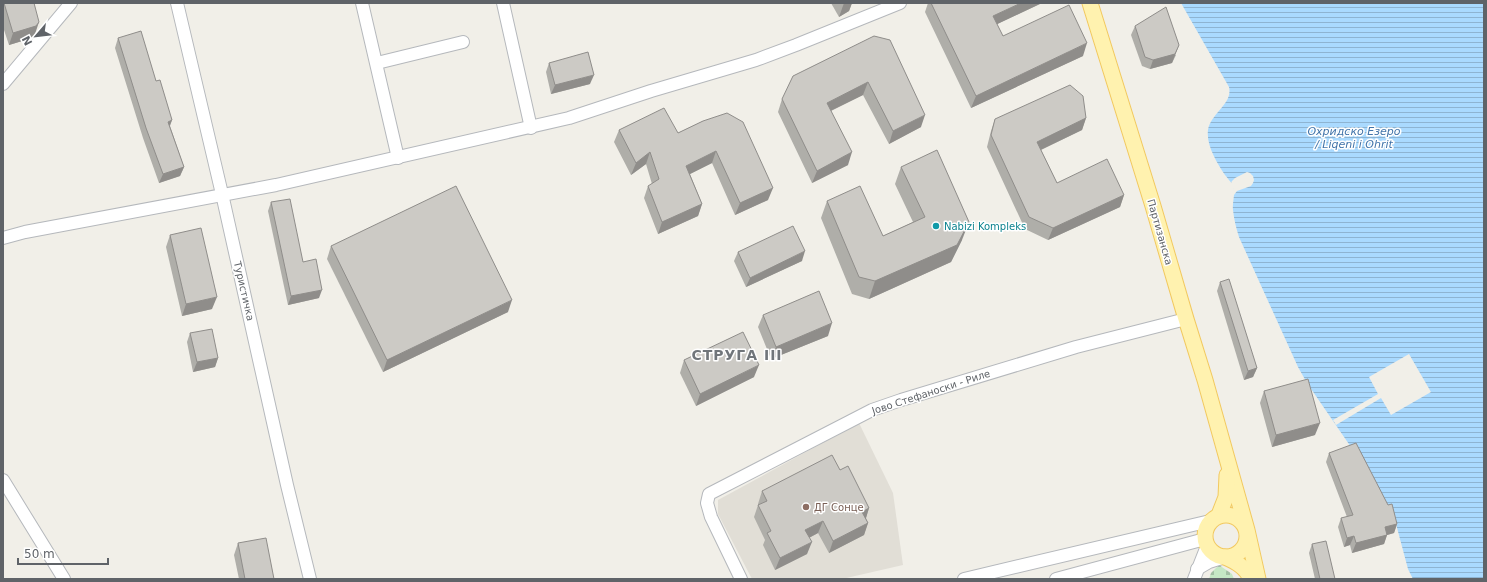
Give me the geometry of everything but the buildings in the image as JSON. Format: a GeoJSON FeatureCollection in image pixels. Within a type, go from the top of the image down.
{"type":"FeatureCollection","features":[{"type":"Feature","properties":{"kind":"main road","name":"Партизанска"},"geometry":{"type":"LineString","coordinates":[[1090,3],[1151,198],[1205,380],[1247,530],[1258,579]]}},
{"type":"Feature","properties":{"kind":"main road","name":"Партизанска"},"geometry":{"type":"LineString","coordinates":[[1206,543],[1205,530],[1226,497],[1227,462]]}},
{"type":"Feature","properties":{"kind":"main road","name":"Партизанска"},"geometry":{"type":"LineString","coordinates":[[1214,518],[1227,514],[1236,516],[1244,523],[1247,530],[1246,543],[1242,551],[1234,556],[1225,557]]}},
{"type":"Feature","properties":{"kind":"main road"},"geometry":{"type":"LineString","coordinates":[[1206,543],[1214,554],[1239,563],[1249,574],[1251,579]]}},
{"type":"Feature","properties":{"kind":"street"},"geometry":{"type":"LineString","coordinates":[[3,84],[71,3]]}},
{"type":"Feature","properties":{"kind":"street","name":"Туристичка"},"geometry":{"type":"LineString","coordinates":[[177,3],[222,194],[287,485],[310,579]]}},
{"type":"Feature","properties":{"kind":"street"},"geometry":{"type":"LineString","coordinates":[[362,3],[398,158]]}},
{"type":"Feature","properties":{"kind":"street"},"geometry":{"type":"LineString","coordinates":[[503,3],[531,128]]}},
{"type":"Feature","properties":{"kind":"street"},"geometry":{"type":"LineString","coordinates":[[3,238],[25,232],[276,185],[531,128],[569,118],[651,91],[756,60],[803,43],[900,3]]}},
{"type":"Feature","properties":{"kind":"street"},"geometry":{"type":"LineString","coordinates":[[377,63],[463,42]]}},
{"type":"Feature","properties":{"kind":"street","name":"Јово Стефаноски - Риле"},"geometry":{"type":"LineString","coordinates":[[741,579],[711,517],[707,503],[709,494],[872,410],[893,402],[1076,347],[1186,319]]}},
{"type":"Feature","properties":{"kind":"street"},"geometry":{"type":"LineString","coordinates":[[3,480],[64,579]]}},
{"type":"Feature","properties":{"kind":"street"},"geometry":{"type":"LineString","coordinates":[[964,579],[1214,518]]}},
{"type":"Feature","properties":{"kind":"street"},"geometry":{"type":"LineString","coordinates":[[1196,574],[1206,543]]}},
{"type":"Feature","properties":{"kind":"street"},"geometry":{"type":"LineString","coordinates":[[1056,579],[1206,543]]}},
{"type":"Feature","properties":{"kind":"street"},"geometry":{"type":"LineString","coordinates":[[1196,574],[1209,562],[1225,557]]}},
{"type":"Feature","properties":{"kind":"shaded area","name":"ДГ Сонце"},"geometry":{"type":"Polygon","coordinates":[[[859,423],[893,493],[903,565],[842,579],[752,579],[718,514],[718,500],[859,423]]]}},
{"type":"Feature","properties":{"kind":"green space"},"geometry":{"type":"Polygon","coordinates":[[[1219,565],[1232,574],[1234,579],[1209,579],[1211,573],[1219,565]]]}},
{"type":"Feature","properties":{"kind":"water","name":"Охридско Езеро / Liqeni i Ohrit"},"geometry":{"type":"Polygon","coordinates":[[[1181,3],[1484,3],[1484,579],[1413,579],[1408,569],[1396,524],[1355,453],[1307,383],[1298,367],[1239,237],[1233,210],[1233,185],[1225,175],[1210,148],[1208,130],[1213,118],[1228,98],[1229,87],[1181,3]]]}},
{"type":"Feature","properties":{"kind":"pier"},"geometry":{"type":"Polygon","coordinates":[[[1247,172],[1253,176],[1253,183],[1251,186],[1237,191],[1234,195],[1234,190],[1231,183],[1232,181],[1247,172]]]}},
{"type":"Feature","properties":{"kind":"pier"},"geometry":{"type":"Polygon","coordinates":[[[1409,354],[1431,392],[1391,415],[1381,398],[1336,425],[1333,420],[1378,394],[1369,377],[1409,354]]]}},
{"type":"Feature","properties":{"kind":"place","name":"Nabizi Kompleks"},"geometry":{"type":"Point","coordinates":[936,226]}},
{"type":"Feature","properties":{"kind":"place","name":"ДГ Сонце"},"geometry":{"type":"Point","coordinates":[806,507]}},
{"type":"Feature","properties":{"kind":"district","name":"СТРУГА III"},"geometry":{"type":"Point","coordinates":[737,355]}}]}
